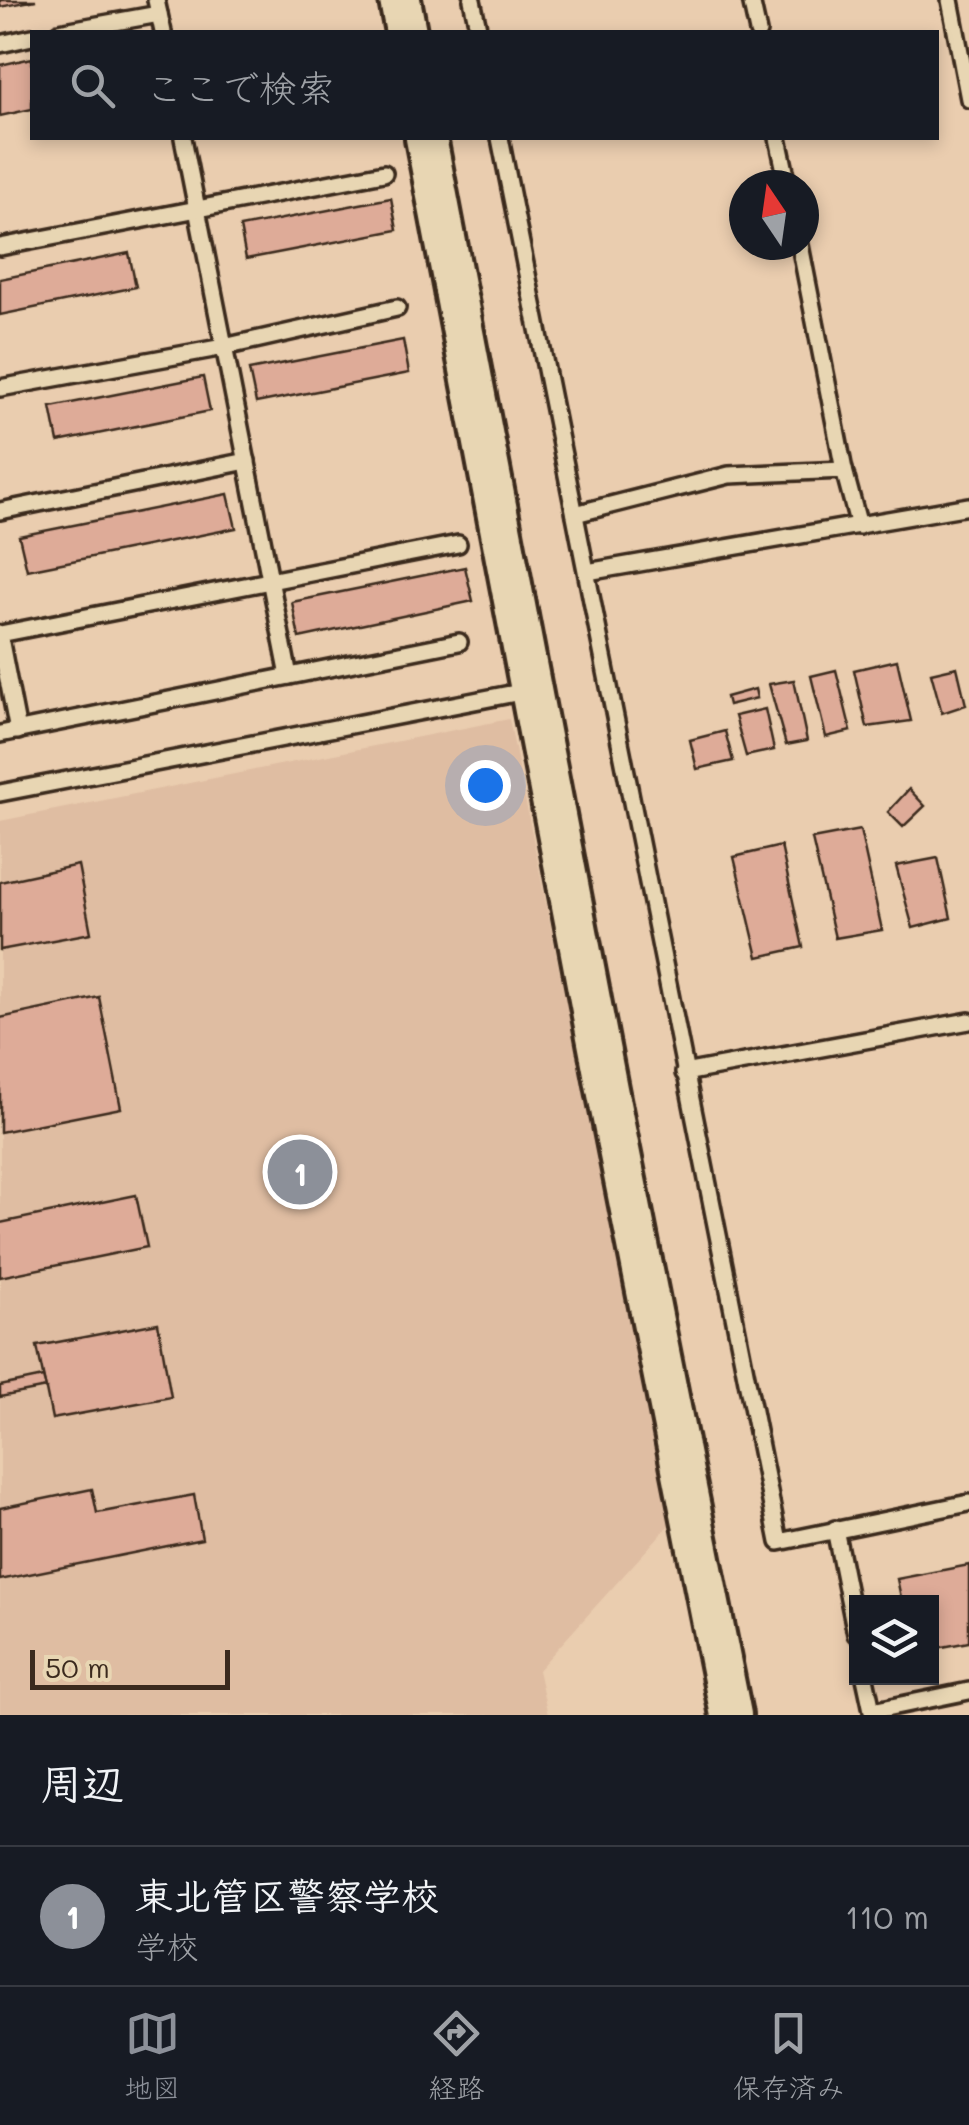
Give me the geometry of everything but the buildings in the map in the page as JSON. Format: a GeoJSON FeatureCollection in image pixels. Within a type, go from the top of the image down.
{"type":"FeatureCollection","features":[{"type":"Feature","properties":{"kind":"street"},"geometry":{"type":"LineString","coordinates":[[400,0],[406,30]]}},
{"type":"Feature","properties":{"kind":"street"},"geometry":{"type":"LineString","coordinates":[[426,140],[731,1715]]}},
{"type":"Feature","properties":{"kind":"lane"},"geometry":{"type":"LineString","coordinates":[[472,0],[478,30]]}},
{"type":"Feature","properties":{"kind":"lane"},"geometry":{"type":"LineString","coordinates":[[751,0],[758,30]]}},
{"type":"Feature","properties":{"kind":"lane"},"geometry":{"type":"LineString","coordinates":[[950,0],[969,99]]}},
{"type":"Feature","properties":{"kind":"lane"},"geometry":{"type":"LineString","coordinates":[[67,30],[157,7]]}},
{"type":"Feature","properties":{"kind":"lane"},"geometry":{"type":"LineString","coordinates":[[0,44],[30,38]]}},
{"type":"Feature","properties":{"kind":"lane"},"geometry":{"type":"LineString","coordinates":[[183,140],[290,676]]}},
{"type":"Feature","properties":{"kind":"lane"},"geometry":{"type":"LineString","coordinates":[[500,140],[779,1542],[969,1503]]}},
{"type":"Feature","properties":{"kind":"lane"},"geometry":{"type":"LineString","coordinates":[[778,140],[785,170]]}},
{"type":"Feature","properties":{"kind":"lane"},"geometry":{"type":"LineString","coordinates":[[0,247],[384,173]]}},
{"type":"Feature","properties":{"kind":"lane"},"geometry":{"type":"LineString","coordinates":[[803,260],[844,470],[859,526]]}},
{"type":"Feature","properties":{"kind":"lane"},"geometry":{"type":"LineString","coordinates":[[0,388],[224,346],[397,308]]}},
{"type":"Feature","properties":{"kind":"lane"},"geometry":{"type":"LineString","coordinates":[[0,511],[247,461]]}},
{"type":"Feature","properties":{"kind":"lane"},"geometry":{"type":"LineString","coordinates":[[575,514],[729,474],[844,470]]}},
{"type":"Feature","properties":{"kind":"lane"},"geometry":{"type":"LineString","coordinates":[[587,572],[969,506]]}},
{"type":"Feature","properties":{"kind":"lane"},"geometry":{"type":"LineString","coordinates":[[18,731],[0,636],[458,544]]}},
{"type":"Feature","properties":{"kind":"lane"},"geometry":{"type":"LineString","coordinates":[[0,734],[459,642]]}},
{"type":"Feature","properties":{"kind":"lane"},"geometry":{"type":"LineString","coordinates":[[0,793],[531,690]]}},
{"type":"Feature","properties":{"kind":"lane"},"geometry":{"type":"LineString","coordinates":[[684,1073],[969,1020]]}},
{"type":"Feature","properties":{"kind":"lane"},"geometry":{"type":"LineString","coordinates":[[835,1529],[849,1599]]}},
{"type":"Feature","properties":{"kind":"lane"},"geometry":{"type":"LineString","coordinates":[[867,1685],[873,1713],[969,1691]]}},
{"type":"Feature","properties":{"kind":"shaded area"},"geometry":{"type":"Polygon","coordinates":[[[509,719],[671,1523],[538,1670],[548,1715],[0,1715],[0,821],[509,719]]]}},
{"type":"Feature","properties":{"kind":"place","name":"東北管区警察学校"},"geometry":{"type":"Point","coordinates":[300,1172]}}]}
